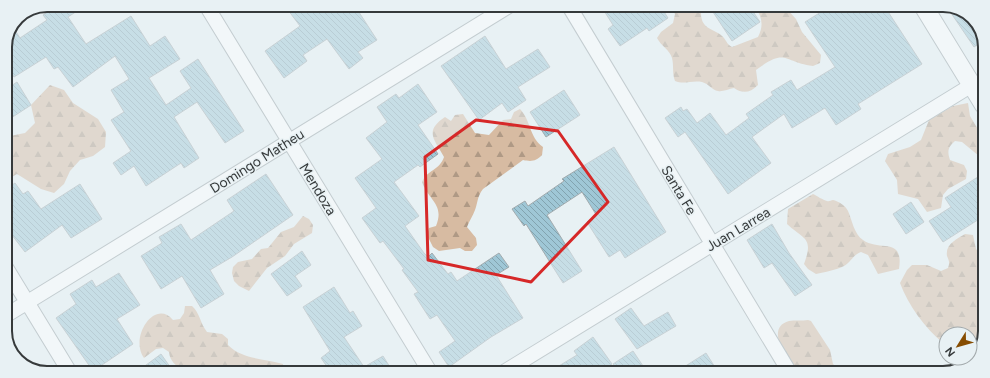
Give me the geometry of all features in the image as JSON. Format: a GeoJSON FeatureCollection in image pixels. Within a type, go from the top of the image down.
{"type":"FeatureCollection","features":[{"type":"Feature","properties":{"kind":"street","name":"Mendoza"},"geometry":{"type":"LineString","coordinates":[[210,12],[426,366]]}},
{"type":"Feature","properties":{"kind":"street","name":"Domingo Matheu"},"geometry":{"type":"LineString","coordinates":[[12,312],[499,12]]}},
{"type":"Feature","properties":{"kind":"street","name":"Santa Fe"},"geometry":{"type":"LineString","coordinates":[[573,12],[786,366]]}},
{"type":"Feature","properties":{"kind":"street"},"geometry":{"type":"LineString","coordinates":[[927,12],[978,95]]}},
{"type":"Feature","properties":{"kind":"street","name":"Juan Larrea"},"geometry":{"type":"LineString","coordinates":[[514,366],[972,85]]}},
{"type":"Feature","properties":{"kind":"street"},"geometry":{"type":"LineString","coordinates":[[12,277],[66,366]]}},
{"type":"Feature","properties":{"kind":"highlighted area"},"geometry":{"type":"Polygon","coordinates":[[[476,120],[558,131],[608,202],[531,282],[428,260],[425,157],[476,120]]]}},
{"type":"Feature","properties":{"kind":"green space"},"geometry":{"type":"Polygon","coordinates":[[[674,12],[702,12],[703,23],[721,35],[732,47],[758,37],[762,25],[758,12],[790,12],[796,19],[802,32],[821,55],[820,63],[813,66],[784,58],[774,59],[756,70],[758,85],[752,90],[746,92],[734,88],[718,91],[702,82],[682,83],[675,81],[671,55],[657,38],[661,32],[673,23],[675,14],[674,12]]]}},
{"type":"Feature","properties":{"kind":"green space"},"geometry":{"type":"Polygon","coordinates":[[[50,85],[64,90],[73,103],[98,119],[106,132],[105,147],[93,156],[80,160],[70,171],[64,184],[54,193],[41,189],[17,174],[12,177],[12,136],[25,133],[35,123],[31,105],[50,85]]]}},
{"type":"Feature","properties":{"kind":"green space"},"geometry":{"type":"Polygon","coordinates":[[[968,103],[970,116],[978,129],[978,155],[962,142],[955,141],[953,143],[949,149],[950,160],[964,165],[967,171],[966,179],[948,189],[943,195],[941,208],[927,212],[918,199],[898,194],[897,180],[885,161],[888,154],[910,147],[921,140],[929,120],[953,106],[968,103]]]}},
{"type":"Feature","properties":{"kind":"green space"},"geometry":{"type":"Polygon","coordinates":[[[520,109],[524,113],[532,133],[538,143],[543,147],[542,155],[538,159],[529,161],[523,160],[483,189],[467,227],[476,238],[477,245],[472,251],[465,251],[460,248],[439,251],[433,247],[427,235],[429,228],[436,226],[438,219],[437,207],[422,182],[427,175],[440,165],[444,157],[434,140],[433,131],[435,127],[445,117],[451,121],[455,115],[463,114],[475,133],[489,135],[503,120],[511,119],[514,112],[520,109]]]}},
{"type":"Feature","properties":{"kind":"green space"},"geometry":{"type":"Polygon","coordinates":[[[813,194],[828,201],[833,200],[844,206],[848,211],[855,231],[863,240],[876,245],[894,248],[898,252],[900,259],[899,269],[878,274],[868,255],[861,252],[838,269],[816,274],[808,269],[804,264],[808,249],[806,240],[787,224],[788,209],[813,194]]]}},
{"type":"Feature","properties":{"kind":"green space"},"geometry":{"type":"Polygon","coordinates":[[[303,216],[309,219],[313,225],[312,233],[294,244],[285,256],[267,268],[249,291],[239,286],[234,281],[232,273],[233,267],[238,262],[252,259],[261,249],[268,248],[281,232],[294,227],[303,216]]]}},
{"type":"Feature","properties":{"kind":"green space"},"geometry":{"type":"Polygon","coordinates":[[[965,234],[973,235],[976,249],[978,251],[978,326],[938,326],[938,338],[918,316],[900,283],[907,270],[912,265],[927,265],[941,271],[948,268],[949,260],[947,252],[952,242],[965,234]]]}},
{"type":"Feature","properties":{"kind":"green space"},"geometry":{"type":"Polygon","coordinates":[[[185,306],[192,306],[197,312],[207,332],[222,334],[228,339],[228,345],[234,350],[254,358],[283,364],[283,366],[176,366],[172,361],[169,352],[163,348],[156,349],[144,358],[140,349],[140,340],[146,323],[152,317],[159,314],[166,314],[173,320],[180,319],[184,313],[185,306]]]}},
{"type":"Feature","properties":{"kind":"green space"},"geometry":{"type":"Polygon","coordinates":[[[789,321],[811,321],[830,350],[833,364],[835,366],[791,366],[783,353],[778,337],[778,330],[782,325],[789,321]]]}},
{"type":"Feature","properties":{"kind":"building"},"geometry":{"type":"Polygon","coordinates":[[[48,12],[76,12],[68,17],[86,44],[131,16],[150,46],[165,36],[180,59],[149,78],[166,105],[191,88],[180,71],[198,59],[244,131],[225,143],[197,102],[174,117],[199,158],[184,168],[181,163],[146,186],[134,166],[121,175],[113,163],[131,151],[111,120],[124,112],[111,90],[129,79],[115,56],[73,87],[58,67],[54,69],[46,57],[14,77],[12,74],[12,47],[16,32],[20,38],[47,20],[43,15],[48,12]]]}},
{"type":"Feature","properties":{"kind":"building"},"geometry":{"type":"Polygon","coordinates":[[[290,12],[359,12],[377,40],[358,52],[363,58],[349,69],[327,39],[303,55],[307,61],[284,78],[265,51],[300,26],[290,12]]]}},
{"type":"Feature","properties":{"kind":"building"},"geometry":{"type":"Polygon","coordinates":[[[605,12],[664,12],[668,18],[649,31],[647,28],[620,46],[608,29],[613,25],[605,12]]]}},
{"type":"Feature","properties":{"kind":"building"},"geometry":{"type":"Polygon","coordinates":[[[713,12],[753,12],[760,22],[732,41],[713,12]]]}},
{"type":"Feature","properties":{"kind":"building"},"geometry":{"type":"Polygon","coordinates":[[[821,12],[888,12],[922,64],[858,104],[861,109],[836,125],[825,108],[792,128],[784,114],[752,137],[771,163],[728,194],[685,132],[678,137],[665,118],[681,107],[683,111],[687,109],[697,123],[710,113],[726,135],[749,118],[746,114],[773,95],[771,92],[791,80],[797,90],[835,67],[805,22],[821,12]]]}},
{"type":"Feature","properties":{"kind":"building"},"geometry":{"type":"Polygon","coordinates":[[[951,13],[962,18],[971,26],[978,44],[974,47],[951,13]]]}},
{"type":"Feature","properties":{"kind":"building"},"geometry":{"type":"Polygon","coordinates":[[[485,36],[506,69],[538,49],[550,67],[518,87],[526,100],[508,112],[502,103],[479,120],[441,66],[485,36]]]}},
{"type":"Feature","properties":{"kind":"building"},"geometry":{"type":"Polygon","coordinates":[[[17,82],[31,105],[12,117],[12,85],[17,82]]]}},
{"type":"Feature","properties":{"kind":"building"},"geometry":{"type":"Polygon","coordinates":[[[418,84],[437,112],[418,125],[438,154],[420,167],[418,165],[394,182],[419,216],[405,226],[424,253],[428,257],[432,253],[448,274],[451,272],[457,281],[499,253],[509,267],[496,275],[523,318],[491,337],[450,366],[448,366],[439,352],[455,341],[437,315],[430,319],[414,294],[418,292],[402,270],[404,269],[383,241],[380,243],[362,218],[376,208],[355,178],[382,159],[366,138],[387,122],[377,107],[396,94],[399,98],[418,84]]]}},
{"type":"Feature","properties":{"kind":"building"},"geometry":{"type":"Polygon","coordinates":[[[564,90],[580,115],[546,137],[530,112],[564,90]]]}},
{"type":"Feature","properties":{"kind":"building"},"geometry":{"type":"Polygon","coordinates":[[[614,147],[666,232],[625,258],[620,250],[609,257],[587,222],[597,216],[582,192],[547,215],[582,271],[563,283],[526,224],[524,226],[512,209],[525,201],[528,206],[564,181],[562,179],[614,147]]]}},
{"type":"Feature","properties":{"kind":"building"},"geometry":{"type":"Polygon","coordinates":[[[266,174],[293,215],[232,257],[210,270],[224,294],[201,308],[182,276],[161,289],[141,256],[162,243],[159,237],[181,224],[191,240],[234,211],[227,200],[266,174]]]}},
{"type":"Feature","properties":{"kind":"building"},"geometry":{"type":"Polygon","coordinates":[[[978,177],[978,220],[943,242],[929,221],[951,207],[945,198],[978,177]]]}},
{"type":"Feature","properties":{"kind":"building"},"geometry":{"type":"Polygon","coordinates":[[[15,183],[23,194],[28,191],[41,209],[80,184],[102,219],[71,238],[62,225],[25,252],[12,235],[12,185],[15,183]]]}},
{"type":"Feature","properties":{"kind":"building"},"geometry":{"type":"Polygon","coordinates":[[[911,202],[924,222],[906,234],[893,214],[911,202]]]}},
{"type":"Feature","properties":{"kind":"building"},"geometry":{"type":"Polygon","coordinates":[[[772,224],[789,253],[812,285],[795,296],[772,263],[764,268],[747,240],[772,224]]]}},
{"type":"Feature","properties":{"kind":"building"},"geometry":{"type":"Polygon","coordinates":[[[302,251],[311,265],[295,276],[302,286],[287,296],[271,274],[302,251]]]}},
{"type":"Feature","properties":{"kind":"building"},"geometry":{"type":"Polygon","coordinates":[[[119,273],[140,305],[117,319],[133,344],[100,366],[90,366],[56,318],[76,304],[70,294],[92,280],[96,287],[119,273]]]}},
{"type":"Feature","properties":{"kind":"building"},"geometry":{"type":"Polygon","coordinates":[[[334,287],[350,313],[353,311],[362,326],[344,337],[363,366],[327,366],[321,358],[330,351],[303,307],[334,287]]]}},
{"type":"Feature","properties":{"kind":"building"},"geometry":{"type":"Polygon","coordinates":[[[631,308],[644,326],[668,312],[676,326],[637,349],[615,319],[631,308]]]}},
{"type":"Feature","properties":{"kind":"building"},"geometry":{"type":"Polygon","coordinates":[[[593,337],[612,364],[609,366],[559,366],[577,355],[574,351],[593,337]]]}},
{"type":"Feature","properties":{"kind":"building"},"geometry":{"type":"Polygon","coordinates":[[[633,351],[643,366],[614,366],[613,364],[633,351]]]}},
{"type":"Feature","properties":{"kind":"building"},"geometry":{"type":"Polygon","coordinates":[[[706,353],[714,366],[685,366],[706,353]]]}},
{"type":"Feature","properties":{"kind":"building"},"geometry":{"type":"Polygon","coordinates":[[[161,354],[169,366],[145,366],[161,354]]]}},
{"type":"Feature","properties":{"kind":"building"},"geometry":{"type":"Polygon","coordinates":[[[383,356],[389,366],[366,366],[383,356]]]}}]}
